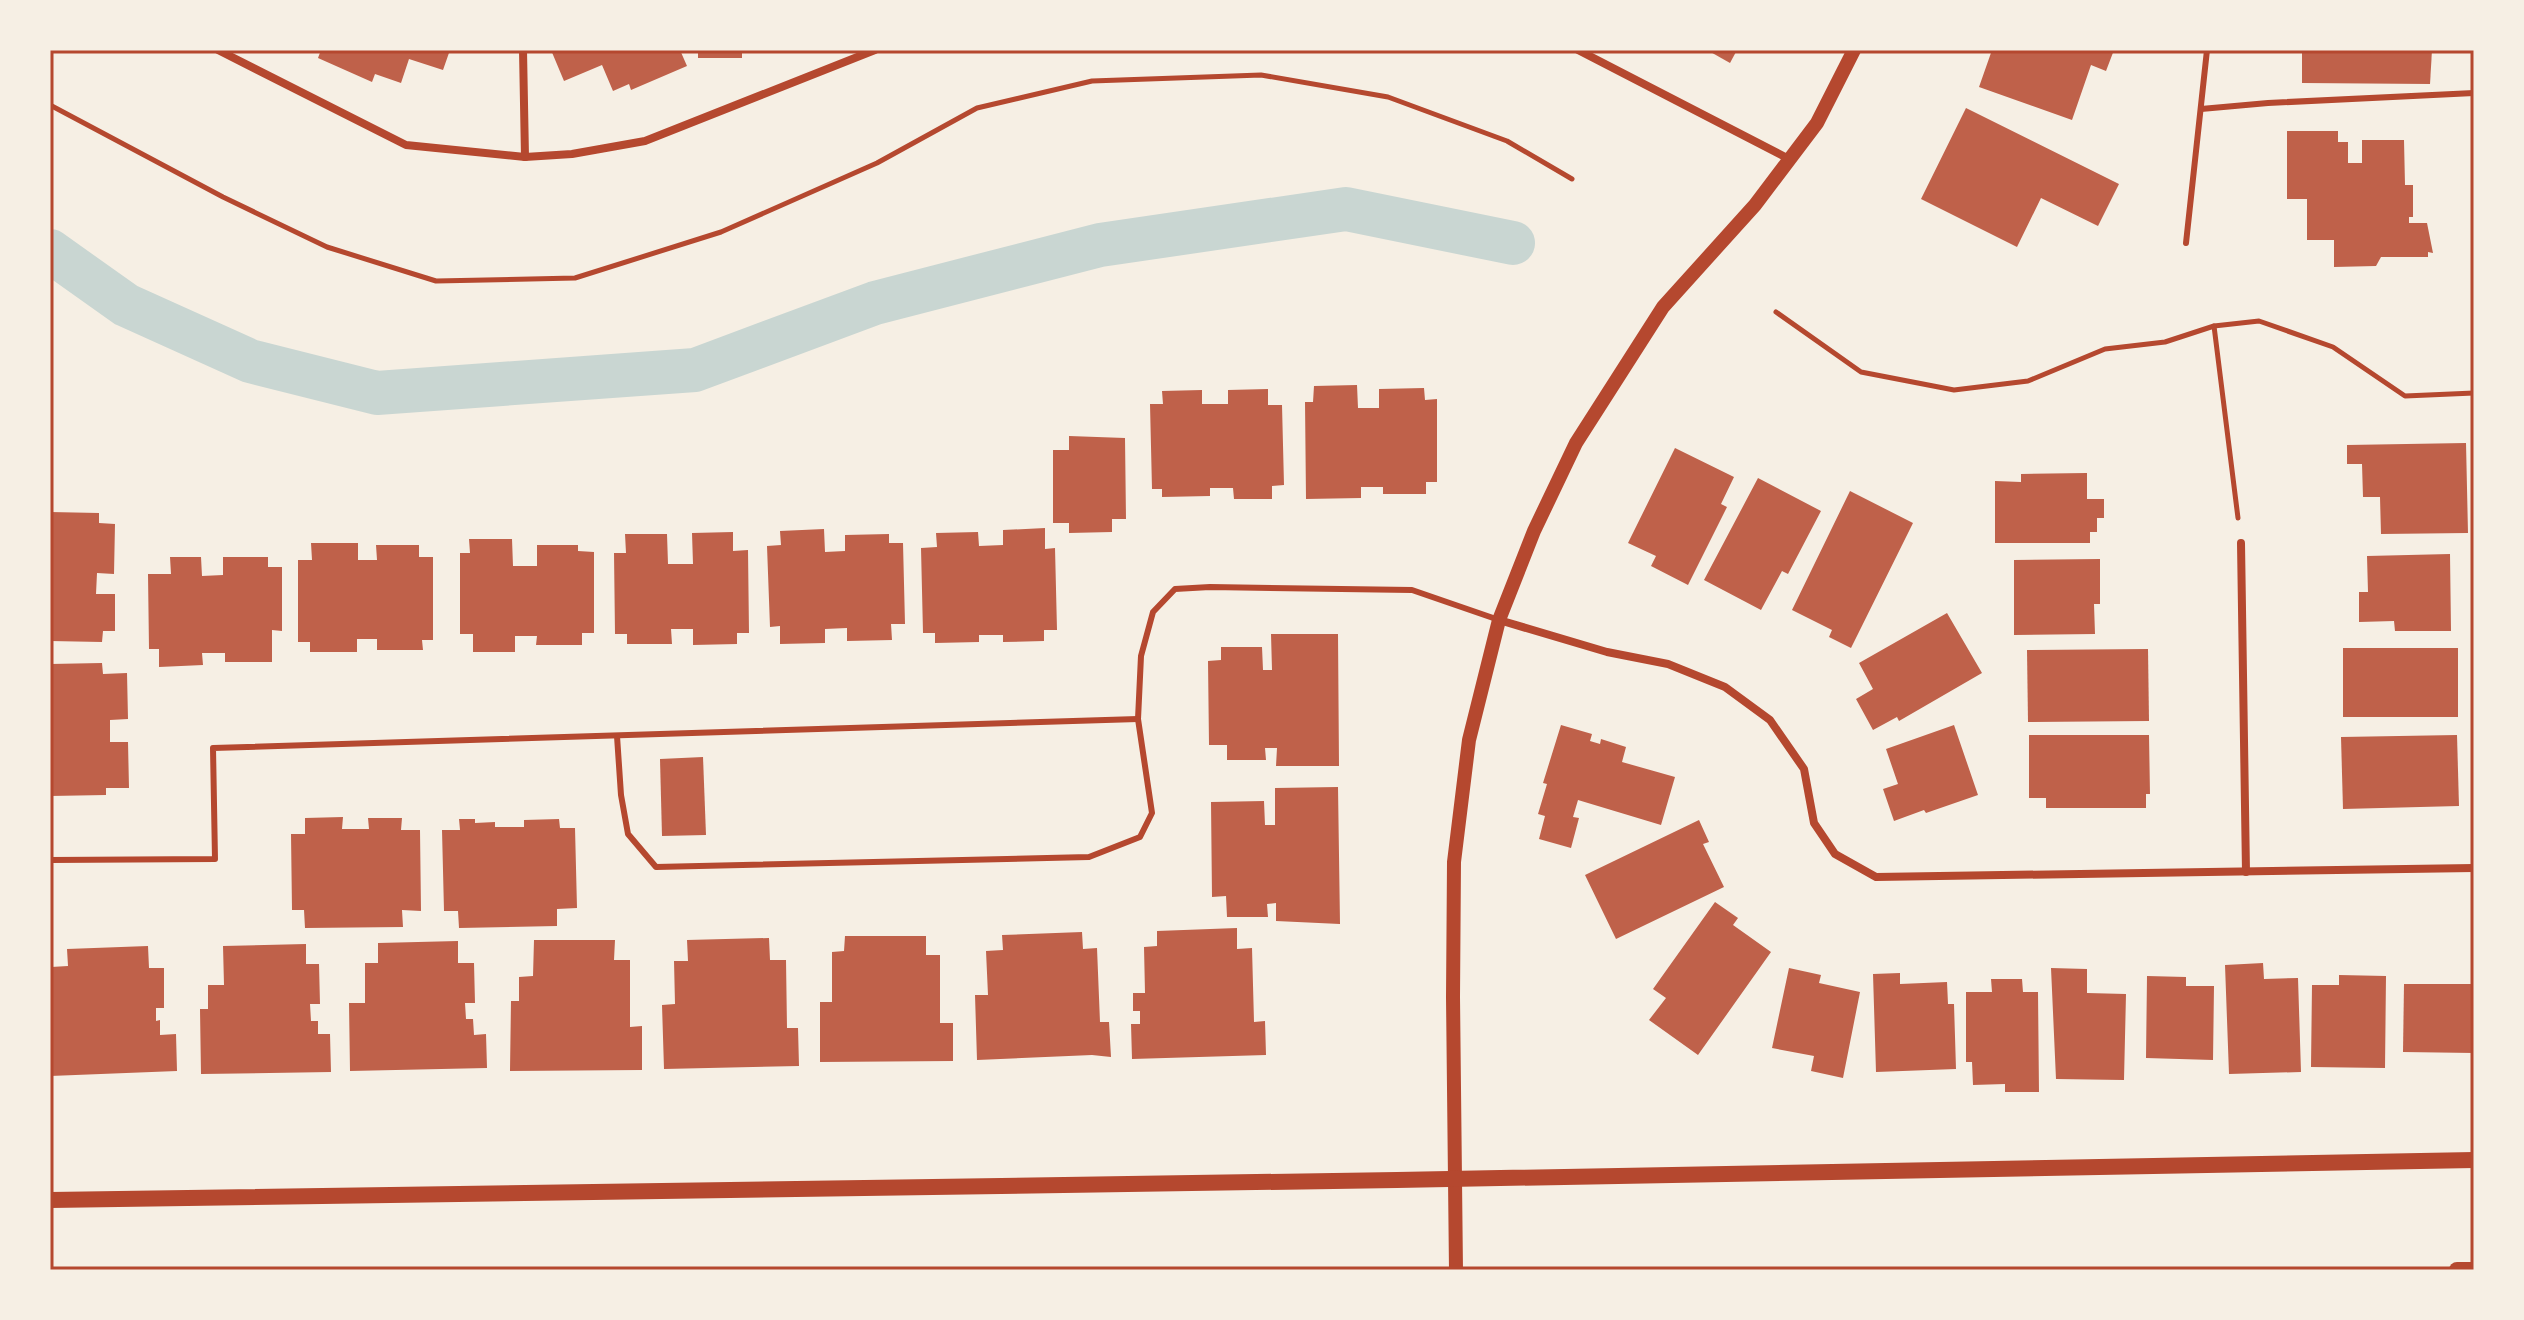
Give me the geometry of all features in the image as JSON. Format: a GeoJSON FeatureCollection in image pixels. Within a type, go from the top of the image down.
{"type":"FeatureCollection","features":[{"type":"Feature","properties":{"kind":"main road"},"geometry":{"type":"LineString","coordinates":[[50,1200],[2474,1160]]}},
{"type":"Feature","properties":{"kind":"main road"},"geometry":{"type":"LineString","coordinates":[[2457,1270],[2474,1270]]}},
{"type":"Feature","properties":{"kind":"street"},"geometry":{"type":"LineString","coordinates":[[218,50],[406,145],[525,157],[572,154],[645,141],[875,50]]}},
{"type":"Feature","properties":{"kind":"street"},"geometry":{"type":"LineString","coordinates":[[523,50],[525,157]]}},
{"type":"Feature","properties":{"kind":"street"},"geometry":{"type":"LineString","coordinates":[[1578,50],[1789,159]]}},
{"type":"Feature","properties":{"kind":"street"},"geometry":{"type":"LineString","coordinates":[[1456,1270],[1454,862],[1469,740],[1499,620],[1534,531],[1576,443],[1663,307],[1755,205],[1817,123],[1854,50]]}},
{"type":"Feature","properties":{"kind":"street"},"geometry":{"type":"LineString","coordinates":[[2241,543],[2246,872]]}},
{"type":"Feature","properties":{"kind":"street"},"geometry":{"type":"LineString","coordinates":[[1499,620],[1607,652],[1668,664],[1725,687],[1770,720],[1804,769],[1814,823],[1835,854],[1876,877],[2474,868]]}},
{"type":"Feature","properties":{"kind":"lane"},"geometry":{"type":"LineString","coordinates":[[2186,243],[2207,50]]}},
{"type":"Feature","properties":{"kind":"lane"},"geometry":{"type":"LineString","coordinates":[[2201,109],[2474,93]]}},
{"type":"Feature","properties":{"kind":"lane"},"geometry":{"type":"LineString","coordinates":[[617,736],[621,795],[628,834],[656,867],[1089,857],[1140,837],[1152,813],[1138,719],[1141,656],[1153,612],[1175,589],[1412,590],[1499,620]]}},
{"type":"Feature","properties":{"kind":"lane"},"geometry":{"type":"LineString","coordinates":[[50,860],[215,859],[213,748],[1138,719]]}},
{"type":"Feature","properties":{"kind":"path"},"geometry":{"type":"LineString","coordinates":[[50,105],[223,197],[327,247],[436,281],[575,278],[721,232],[877,163],[977,108],[1092,81],[1261,75],[1388,97],[1507,141],[1572,179]]}},
{"type":"Feature","properties":{"kind":"path"},"geometry":{"type":"LineString","coordinates":[[1776,312],[1861,372],[1954,390],[2028,381],[2105,349],[2165,342],[2214,326],[2259,321],[2333,347],[2405,396],[2474,393]]}},
{"type":"Feature","properties":{"kind":"path"},"geometry":{"type":"LineString","coordinates":[[2214,326],[2241,543]]}},
{"type":"Feature","properties":{"kind":"building"},"geometry":{"type":"Polygon","coordinates":[[[321,50],[450,50],[443,70],[409,59],[401,83],[375,74],[372,82],[318,58],[321,50]]]}},
{"type":"Feature","properties":{"kind":"building"},"geometry":{"type":"Polygon","coordinates":[[[551,50],[680,50],[687,66],[631,90],[629,84],[613,91],[602,65],[564,81],[551,50]]]}},
{"type":"Feature","properties":{"kind":"building"},"geometry":{"type":"Polygon","coordinates":[[[698,50],[742,50],[742,58],[698,58],[698,50]]]}},
{"type":"Feature","properties":{"kind":"building"},"geometry":{"type":"Polygon","coordinates":[[[1707,50],[1737,50],[1730,63],[1707,50]]]}},
{"type":"Feature","properties":{"kind":"building"},"geometry":{"type":"Polygon","coordinates":[[[1992,50],[2114,50],[2106,71],[2091,65],[2072,120],[1979,87],[1992,50]]]}},
{"type":"Feature","properties":{"kind":"building"},"geometry":{"type":"Polygon","coordinates":[[[2302,50],[2432,50],[2430,84],[2302,83],[2302,50]]]}},
{"type":"Feature","properties":{"kind":"building"},"geometry":{"type":"Polygon","coordinates":[[[1966,108],[2119,184],[2098,226],[2041,198],[2017,247],[1921,199],[1966,108]]]}},
{"type":"Feature","properties":{"kind":"building"},"geometry":{"type":"Polygon","coordinates":[[[2287,131],[2338,131],[2338,142],[2348,142],[2348,163],[2362,163],[2362,140],[2404,140],[2405,185],[2413,185],[2413,217],[2409,217],[2409,223],[2427,223],[2433,253],[2428,252],[2428,257],[2381,257],[2376,266],[2334,267],[2334,240],[2307,240],[2307,199],[2287,199],[2287,131]]]}},
{"type":"Feature","properties":{"kind":"building"},"geometry":{"type":"Polygon","coordinates":[[[1357,385],[1358,408],[1379,408],[1379,389],[1424,388],[1425,400],[1437,399],[1437,482],[1426,482],[1426,494],[1383,494],[1383,487],[1361,487],[1361,498],[1306,499],[1305,402],[1313,402],[1314,386],[1357,385]]]}},
{"type":"Feature","properties":{"kind":"building"},"geometry":{"type":"Polygon","coordinates":[[[1268,389],[1268,405],[1282,405],[1284,485],[1272,486],[1272,499],[1234,499],[1233,488],[1210,488],[1210,496],[1162,497],[1162,489],[1152,489],[1150,404],[1163,404],[1162,391],[1202,390],[1202,404],[1228,404],[1228,390],[1268,389]]]}},
{"type":"Feature","properties":{"kind":"building"},"geometry":{"type":"Polygon","coordinates":[[[1069,436],[1125,438],[1126,519],[1112,519],[1112,532],[1069,533],[1069,523],[1053,523],[1053,450],[1069,450],[1069,436]]]}},
{"type":"Feature","properties":{"kind":"building"},"geometry":{"type":"Polygon","coordinates":[[[2466,443],[2468,533],[2381,534],[2380,497],[2363,497],[2362,464],[2347,464],[2347,445],[2466,443]]]}},
{"type":"Feature","properties":{"kind":"building"},"geometry":{"type":"Polygon","coordinates":[[[1675,448],[1734,477],[1721,504],[1727,507],[1688,585],[1651,566],[1656,556],[1628,543],[1675,448]]]}},
{"type":"Feature","properties":{"kind":"building"},"geometry":{"type":"Polygon","coordinates":[[[2087,473],[2087,499],[2104,499],[2104,518],[2097,518],[2097,532],[2090,532],[2090,543],[1995,543],[1995,481],[2021,482],[2021,474],[2087,473]]]}},
{"type":"Feature","properties":{"kind":"building"},"geometry":{"type":"Polygon","coordinates":[[[1758,478],[1821,511],[1788,574],[1782,571],[1761,610],[1704,580],[1758,478]]]}},
{"type":"Feature","properties":{"kind":"building"},"geometry":{"type":"Polygon","coordinates":[[[1850,491],[1913,523],[1851,648],[1829,637],[1832,630],[1792,610],[1850,491]]]}},
{"type":"Feature","properties":{"kind":"building"},"geometry":{"type":"Polygon","coordinates":[[[50,512],[99,513],[99,523],[115,524],[114,574],[97,573],[96,594],[115,594],[115,631],[103,631],[102,642],[50,641],[50,512]]]}},
{"type":"Feature","properties":{"kind":"building"},"geometry":{"type":"Polygon","coordinates":[[[1045,528],[1045,549],[1055,548],[1057,630],[1044,630],[1044,641],[1003,642],[1003,635],[979,635],[979,642],[935,643],[935,633],[923,633],[921,548],[937,547],[936,533],[978,532],[979,546],[1003,545],[1003,530],[1045,528]]]}},
{"type":"Feature","properties":{"kind":"building"},"geometry":{"type":"Polygon","coordinates":[[[824,529],[825,552],[845,551],[845,535],[889,534],[889,543],[903,543],[905,624],[891,624],[892,640],[847,641],[847,628],[825,629],[825,643],[780,644],[780,626],[770,627],[767,546],[781,545],[780,531],[824,529]]]}},
{"type":"Feature","properties":{"kind":"building"},"geometry":{"type":"Polygon","coordinates":[[[733,532],[733,551],[748,550],[749,633],[737,633],[737,644],[693,645],[693,629],[671,629],[672,644],[627,644],[627,634],[615,634],[614,553],[626,553],[625,534],[667,534],[668,564],[693,564],[692,533],[733,532]]]}},
{"type":"Feature","properties":{"kind":"building"},"geometry":{"type":"Polygon","coordinates":[[[469,539],[512,539],[513,566],[537,566],[537,545],[578,545],[578,551],[594,552],[594,633],[582,633],[582,645],[536,645],[537,636],[515,636],[515,652],[473,652],[473,634],[460,634],[460,553],[470,553],[469,539]]]}},
{"type":"Feature","properties":{"kind":"building"},"geometry":{"type":"Polygon","coordinates":[[[311,543],[358,543],[358,560],[377,560],[376,545],[419,545],[419,557],[433,557],[433,640],[422,640],[423,650],[377,650],[377,639],[357,639],[357,652],[310,652],[310,642],[298,642],[298,560],[312,560],[311,543]]]}},
{"type":"Feature","properties":{"kind":"building"},"geometry":{"type":"Polygon","coordinates":[[[2450,554],[2451,631],[2395,631],[2394,621],[2359,622],[2359,592],[2368,592],[2367,556],[2450,554]]]}},
{"type":"Feature","properties":{"kind":"building"},"geometry":{"type":"Polygon","coordinates":[[[170,557],[201,557],[202,576],[223,575],[223,557],[268,557],[268,567],[282,567],[282,631],[272,630],[272,662],[225,662],[225,653],[202,653],[203,665],[159,667],[159,649],[149,649],[148,574],[171,574],[170,557]]]}},
{"type":"Feature","properties":{"kind":"building"},"geometry":{"type":"Polygon","coordinates":[[[2100,559],[2100,604],[2094,604],[2095,634],[2014,635],[2014,560],[2100,559]]]}},
{"type":"Feature","properties":{"kind":"building"},"geometry":{"type":"Polygon","coordinates":[[[1947,613],[1982,673],[1899,721],[1897,717],[1873,730],[1856,699],[1873,689],[1859,663],[1947,613]]]}},
{"type":"Feature","properties":{"kind":"building"},"geometry":{"type":"Polygon","coordinates":[[[1271,634],[1338,634],[1339,766],[1276,766],[1277,748],[1265,748],[1266,760],[1227,760],[1227,745],[1209,745],[1208,661],[1221,660],[1221,647],[1262,647],[1263,670],[1272,670],[1271,634]]]}},
{"type":"Feature","properties":{"kind":"building"},"geometry":{"type":"Polygon","coordinates":[[[2343,648],[2458,648],[2458,717],[2343,717],[2343,648]]]}},
{"type":"Feature","properties":{"kind":"building"},"geometry":{"type":"Polygon","coordinates":[[[2148,649],[2149,721],[2028,722],[2027,650],[2148,649]]]}},
{"type":"Feature","properties":{"kind":"building"},"geometry":{"type":"Polygon","coordinates":[[[102,663],[103,674],[127,673],[128,719],[110,720],[110,742],[128,742],[129,788],[106,788],[106,795],[50,796],[50,664],[102,663]]]}},
{"type":"Feature","properties":{"kind":"building"},"geometry":{"type":"Polygon","coordinates":[[[1561,725],[1592,734],[1590,741],[1600,744],[1601,739],[1626,747],[1622,762],[1675,777],[1661,825],[1578,800],[1573,817],[1579,818],[1571,848],[1539,839],[1545,816],[1538,814],[1547,784],[1543,783],[1561,725]]]}},
{"type":"Feature","properties":{"kind":"building"},"geometry":{"type":"Polygon","coordinates":[[[1954,725],[1978,795],[1894,821],[1883,789],[1898,784],[1886,749],[1954,725]]]}},
{"type":"Feature","properties":{"kind":"building"},"geometry":{"type":"Polygon","coordinates":[[[2029,735],[2149,735],[2150,794],[2146,794],[2146,808],[2046,808],[2046,798],[2029,798],[2029,735]]]}},
{"type":"Feature","properties":{"kind":"building"},"geometry":{"type":"Polygon","coordinates":[[[2457,735],[2459,806],[2343,809],[2341,737],[2457,735]]]}},
{"type":"Feature","properties":{"kind":"building"},"geometry":{"type":"Polygon","coordinates":[[[703,757],[706,835],[662,836],[660,759],[703,757]]]}},
{"type":"Feature","properties":{"kind":"building"},"geometry":{"type":"Polygon","coordinates":[[[1338,787],[1340,924],[1276,921],[1276,903],[1267,904],[1268,917],[1227,917],[1226,896],[1212,897],[1211,802],[1264,801],[1265,825],[1275,825],[1275,788],[1338,787]]]}},
{"type":"Feature","properties":{"kind":"building"},"geometry":{"type":"Polygon","coordinates":[[[343,817],[342,829],[369,829],[368,818],[402,818],[401,830],[420,830],[421,911],[402,910],[403,927],[305,928],[304,910],[292,910],[291,834],[305,834],[305,818],[343,817]]]}},
{"type":"Feature","properties":{"kind":"building"},"geometry":{"type":"Polygon","coordinates":[[[459,819],[475,819],[475,823],[495,822],[495,827],[524,827],[524,820],[559,819],[560,828],[575,828],[577,908],[557,909],[557,926],[459,928],[458,911],[444,911],[442,830],[460,830],[459,819]]]}},
{"type":"Feature","properties":{"kind":"building"},"geometry":{"type":"Polygon","coordinates":[[[1699,820],[1709,842],[1703,844],[1724,887],[1616,939],[1585,875],[1699,820]]]}},
{"type":"Feature","properties":{"kind":"building"},"geometry":{"type":"Polygon","coordinates":[[[1715,902],[1738,918],[1733,925],[1771,952],[1698,1055],[1649,1020],[1666,998],[1653,989],[1715,902]]]}},
{"type":"Feature","properties":{"kind":"building"},"geometry":{"type":"Polygon","coordinates":[[[1237,928],[1237,949],[1252,948],[1254,1022],[1265,1021],[1266,1055],[1132,1059],[1131,1024],[1140,1024],[1140,1011],[1133,1011],[1133,993],[1145,993],[1144,947],[1157,946],[1157,931],[1237,928]]]}},
{"type":"Feature","properties":{"kind":"building"},"geometry":{"type":"Polygon","coordinates":[[[1082,932],[1083,949],[1097,948],[1100,1022],[1109,1022],[1111,1057],[1092,1055],[977,1060],[975,995],[988,995],[986,951],[1003,950],[1002,935],[1082,932]]]}},
{"type":"Feature","properties":{"kind":"building"},"geometry":{"type":"Polygon","coordinates":[[[845,936],[926,936],[926,955],[940,955],[940,1023],[953,1023],[953,1061],[820,1062],[820,1002],[832,1002],[832,952],[844,951],[845,936]]]}},
{"type":"Feature","properties":{"kind":"building"},"geometry":{"type":"Polygon","coordinates":[[[769,938],[770,960],[786,960],[787,1028],[798,1028],[799,1066],[664,1069],[662,1005],[675,1004],[674,961],[688,961],[687,940],[769,938]]]}},
{"type":"Feature","properties":{"kind":"building"},"geometry":{"type":"Polygon","coordinates":[[[534,940],[615,940],[614,960],[630,960],[630,1027],[642,1026],[642,1070],[510,1071],[511,1001],[519,1001],[519,977],[533,976],[534,940]]]}},
{"type":"Feature","properties":{"kind":"building"},"geometry":{"type":"Polygon","coordinates":[[[458,941],[458,963],[474,963],[475,1003],[465,1003],[466,1019],[473,1019],[474,1035],[486,1034],[487,1068],[350,1071],[349,1003],[365,1003],[365,963],[378,963],[378,943],[458,941]]]}},
{"type":"Feature","properties":{"kind":"building"},"geometry":{"type":"Polygon","coordinates":[[[306,944],[306,964],[319,964],[320,1004],[310,1004],[311,1021],[318,1021],[318,1034],[330,1034],[331,1072],[201,1074],[200,1009],[208,1009],[208,985],[224,985],[223,946],[306,944]]]}},
{"type":"Feature","properties":{"kind":"building"},"geometry":{"type":"Polygon","coordinates":[[[148,946],[149,968],[164,968],[164,1008],[156,1008],[156,1021],[160,1020],[160,1035],[176,1034],[177,1071],[50,1076],[51,967],[68,966],[67,949],[148,946]]]}},
{"type":"Feature","properties":{"kind":"building"},"geometry":{"type":"Polygon","coordinates":[[[2263,963],[2264,979],[2298,978],[2301,1072],[2229,1074],[2225,965],[2263,963]]]}},
{"type":"Feature","properties":{"kind":"building"},"geometry":{"type":"Polygon","coordinates":[[[1789,968],[1821,975],[1819,983],[1860,992],[1843,1078],[1811,1071],[1814,1056],[1772,1048],[1789,968]]]}},
{"type":"Feature","properties":{"kind":"building"},"geometry":{"type":"Polygon","coordinates":[[[2051,968],[2087,969],[2087,993],[2126,994],[2124,1080],[2056,1079],[2051,968]]]}},
{"type":"Feature","properties":{"kind":"building"},"geometry":{"type":"Polygon","coordinates":[[[1900,973],[1900,984],[1947,982],[1948,1004],[1954,1004],[1956,1069],[1876,1072],[1873,974],[1900,973]]]}},
{"type":"Feature","properties":{"kind":"building"},"geometry":{"type":"Polygon","coordinates":[[[2339,975],[2386,976],[2385,1068],[2311,1067],[2312,985],[2339,985],[2339,975]]]}},
{"type":"Feature","properties":{"kind":"building"},"geometry":{"type":"Polygon","coordinates":[[[2147,976],[2186,977],[2186,986],[2214,986],[2213,1060],[2146,1058],[2147,976]]]}},
{"type":"Feature","properties":{"kind":"building"},"geometry":{"type":"Polygon","coordinates":[[[1991,979],[2022,979],[2023,992],[2038,992],[2039,1092],[2005,1092],[2005,1084],[1973,1085],[1972,1062],[1966,1062],[1966,992],[1992,992],[1991,979]]]}},
{"type":"Feature","properties":{"kind":"building"},"geometry":{"type":"Polygon","coordinates":[[[2404,984],[2474,984],[2474,1053],[2403,1052],[2404,984]]]}},
{"type":"Feature","properties":{"kind":"waterway"},"geometry":{"type":"LineString","coordinates":[[50,251],[126,305],[250,361],[377,393],[695,370],[875,303],[1100,245],[1346,209],[1513,243]]}}]}
